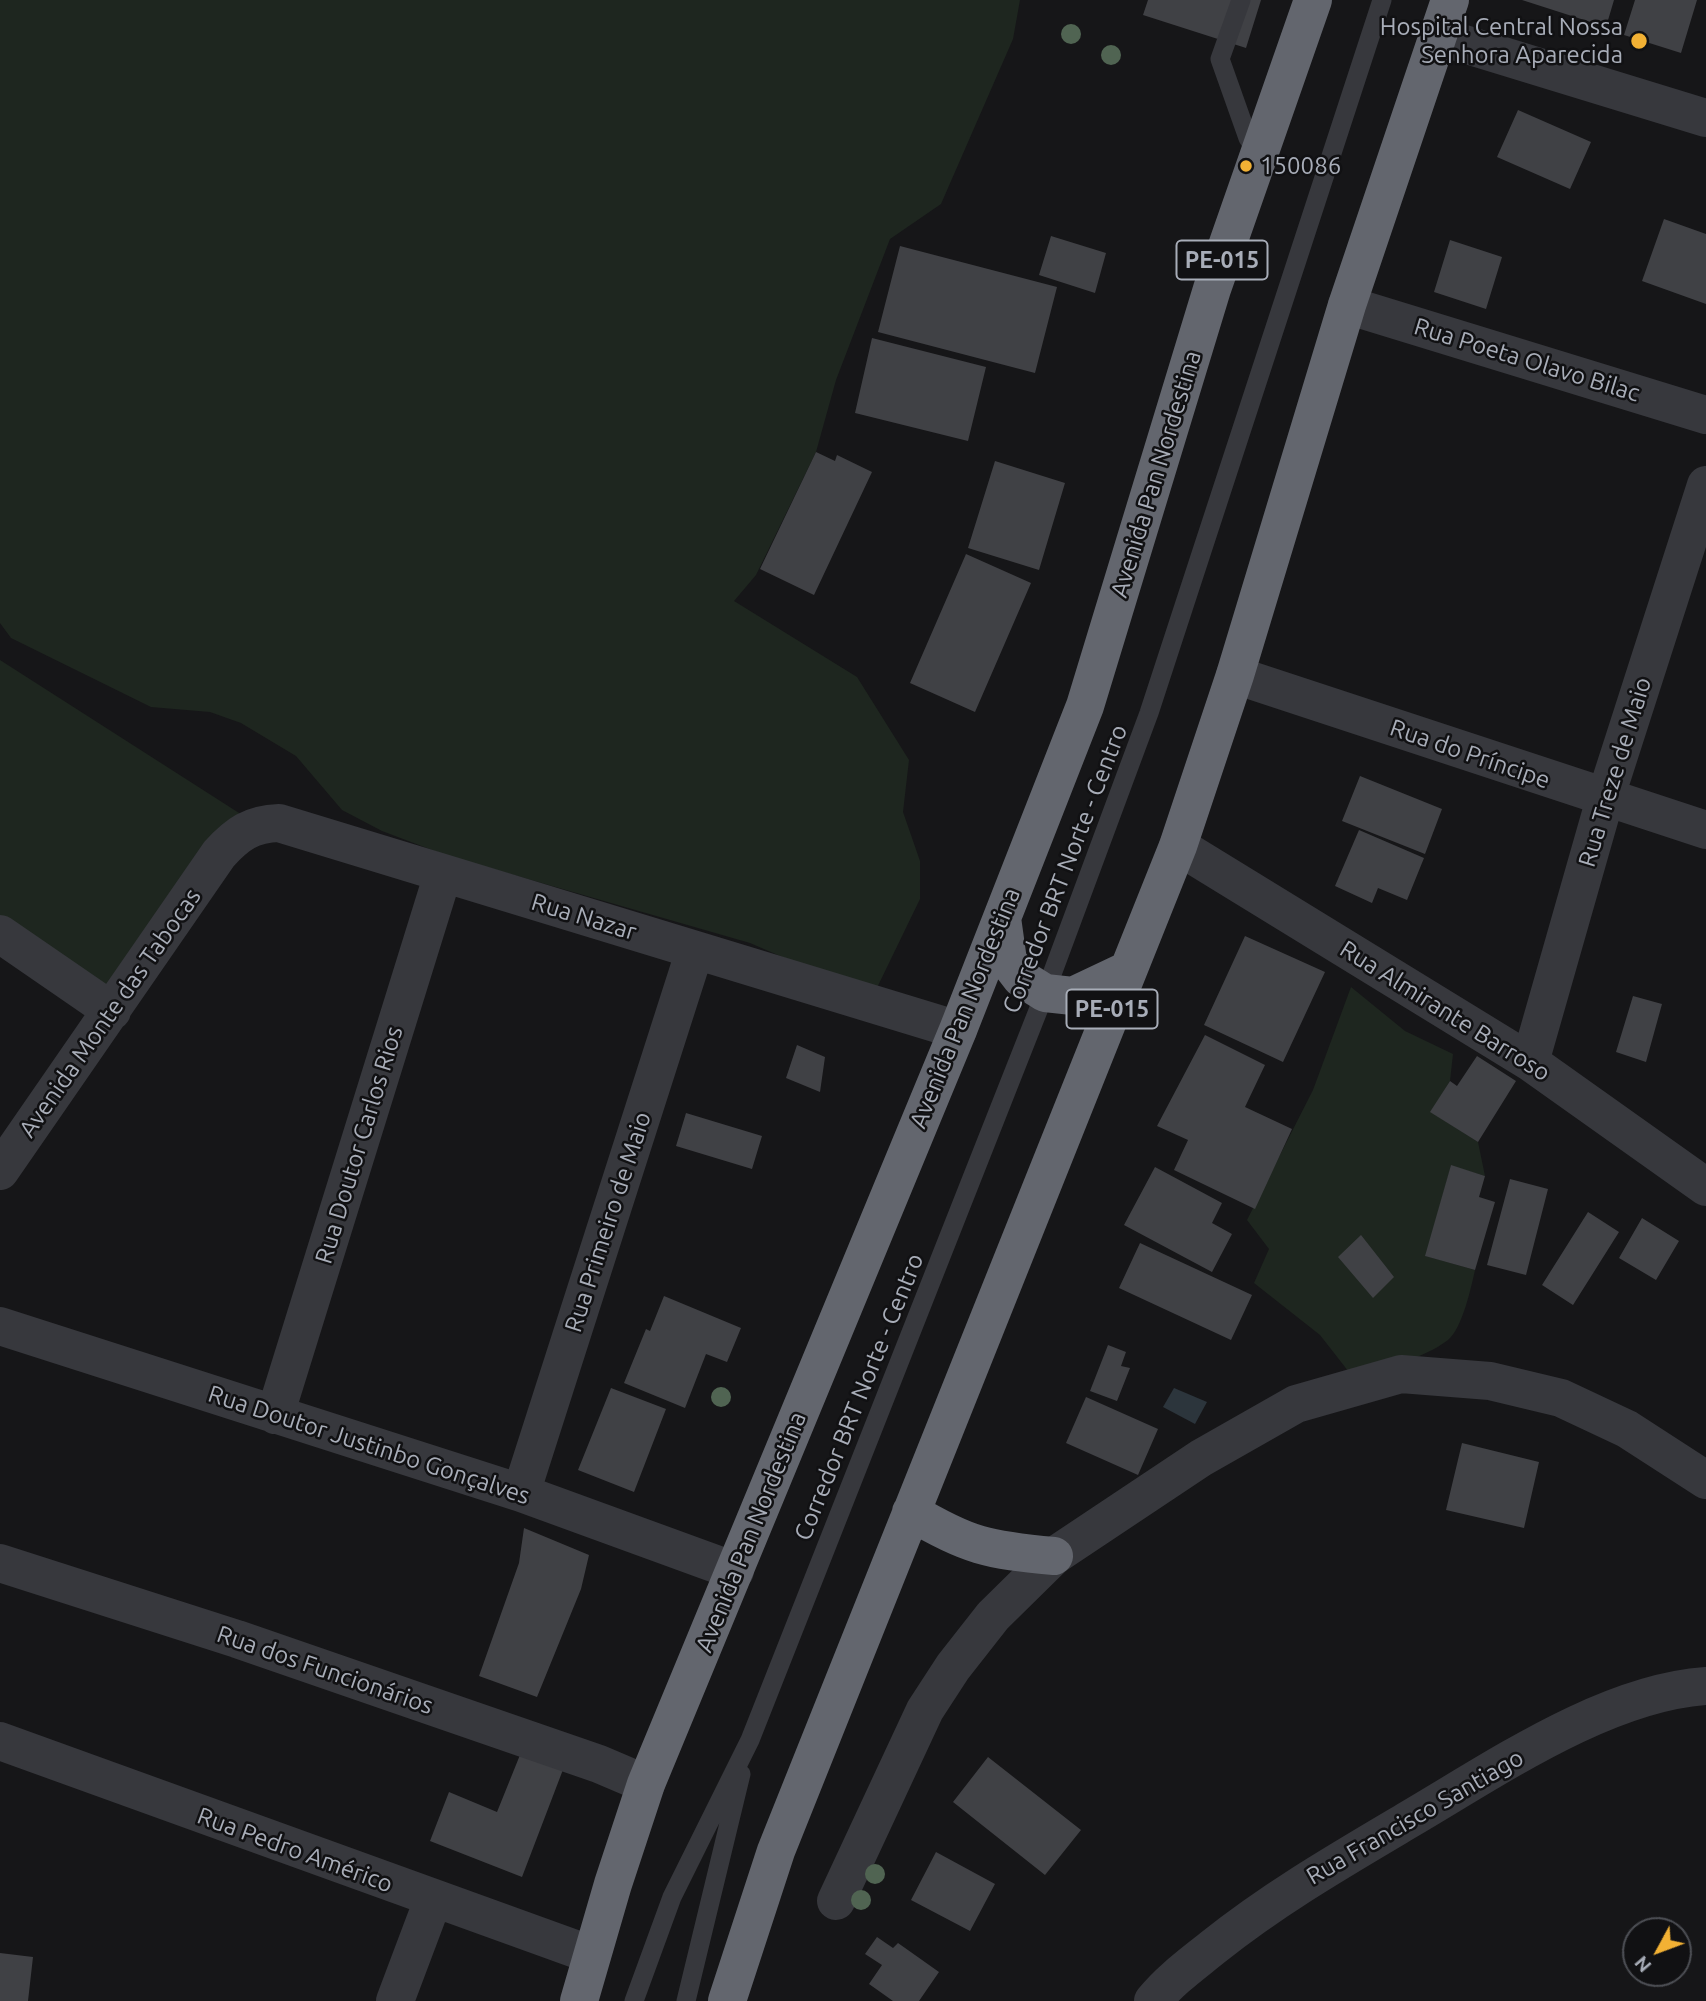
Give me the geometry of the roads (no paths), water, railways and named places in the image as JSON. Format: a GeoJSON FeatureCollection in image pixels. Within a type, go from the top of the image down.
{"type":"FeatureCollection","features":[{"type":"Feature","properties":{"kind":"highway","name":"Avenida Pan Nordestina"},"geometry":{"type":"LineString","coordinates":[[579,2001],[646,1784],[958,1030],[1085,706],[1212,289],[1313,0]]}},
{"type":"Feature","properties":{"kind":"highway","name":"PE-015"},"geometry":{"type":"LineString","coordinates":[[727,2001],[776,1852],[1178,846],[1234,675],[1347,305],[1450,0]]}},
{"type":"Feature","properties":{"kind":"highway"},"geometry":{"type":"LineString","coordinates":[[1002,918],[1008,961],[1021,978],[1045,993],[1073,996],[1128,971]]}},
{"type":"Feature","properties":{"kind":"highway"},"geometry":{"type":"LineString","coordinates":[[911,1512],[956,1538],[995,1551],[1054,1556]]}},
{"type":"Feature","properties":{"kind":"street"},"geometry":{"type":"LineString","coordinates":[[1438,36],[1706,118]]}},
{"type":"Feature","properties":{"kind":"street","name":"Rua Poeta Olavo Bilac"},"geometry":{"type":"LineString","coordinates":[[1347,305],[1706,415]]}},
{"type":"Feature","properties":{"kind":"street","name":"Rua Treze de Maio"},"geometry":{"type":"LineString","coordinates":[[1530,1062],[1605,799],[1706,485]]}},
{"type":"Feature","properties":{"kind":"street","name":"Rua do Príncipe"},"geometry":{"type":"LineString","coordinates":[[1234,675],[1706,830]]}},
{"type":"Feature","properties":{"kind":"street","name":"Rua Nazar"},"geometry":{"type":"LineString","coordinates":[[219,854],[237,834],[260,824],[279,823],[958,1030]]}},
{"type":"Feature","properties":{"kind":"street","name":"Rua Almirante Barroso"},"geometry":{"type":"LineString","coordinates":[[1178,846],[1530,1062],[1706,1187]]}},
{"type":"Feature","properties":{"kind":"street","name":"Avenida Monte das Tabocas"},"geometry":{"type":"LineString","coordinates":[[0,1171],[219,854]]}},
{"type":"Feature","properties":{"kind":"street","name":"Rua Doutor Carlos Rios"},"geometry":{"type":"LineString","coordinates":[[275,1415],[443,874]]}},
{"type":"Feature","properties":{"kind":"street"},"geometry":{"type":"LineString","coordinates":[[0,934],[112,1011]]}},
{"type":"Feature","properties":{"kind":"street","name":"Rua Primeiro de Maio"},"geometry":{"type":"LineString","coordinates":[[521,1493],[695,950]]}},
{"type":"Feature","properties":{"kind":"street","name":"Rua Doutor Justinbo Gonçalves"},"geometry":{"type":"LineString","coordinates":[[0,1326],[521,1493],[735,1571]]}},
{"type":"Feature","properties":{"kind":"street"},"geometry":{"type":"LineString","coordinates":[[836,1901],[925,1710],[953,1667],[993,1616],[1054,1556],[1201,1458],[1296,1404],[1401,1374],[1490,1381],[1561,1398],[1627,1429],[1706,1480]]}},
{"type":"Feature","properties":{"kind":"street","name":"Rua dos Funcionários"},"geometry":{"type":"LineString","coordinates":[[0,1563],[237,1639],[599,1764],[646,1784]]}},
{"type":"Feature","properties":{"kind":"street","name":"Rua Francisco Santiago"},"geometry":{"type":"LineString","coordinates":[[1153,2001],[1166,1985],[1250,1918],[1302,1882],[1519,1754],[1596,1717],[1680,1688],[1706,1686]]}},
{"type":"Feature","properties":{"kind":"street","name":"Rua Pedro Américo"},"geometry":{"type":"LineString","coordinates":[[0,1741],[433,1900],[592,1955]]}},
{"type":"Feature","properties":{"kind":"street"},"geometry":{"type":"LineString","coordinates":[[396,2001],[433,1900]]}},
{"type":"Feature","properties":{"kind":"lane"},"geometry":{"type":"LineString","coordinates":[[1241,0],[1220,58],[1248,138],[1258,155]]}},
{"type":"Feature","properties":{"kind":"lane","name":"Corredor BRT Norte - Centro"},"geometry":{"type":"LineString","coordinates":[[750,1740],[1045,993],[1149,713],[1382,0]]}},
{"type":"Feature","properties":{"kind":"lane"},"geometry":{"type":"LineString","coordinates":[[634,2001],[673,1897],[750,1740]]}},
{"type":"Feature","properties":{"kind":"lane"},"geometry":{"type":"LineString","coordinates":[[686,2001],[750,1740]]}},
{"type":"Feature","properties":{"kind":"place","name":"Hospital Central Nossa Senhora Aparecida"},"geometry":{"type":"Point","coordinates":[1639,41]}},
{"type":"Feature","properties":{"kind":"place","name":"150086"},"geometry":{"type":"Point","coordinates":[1246,166]}}]}
